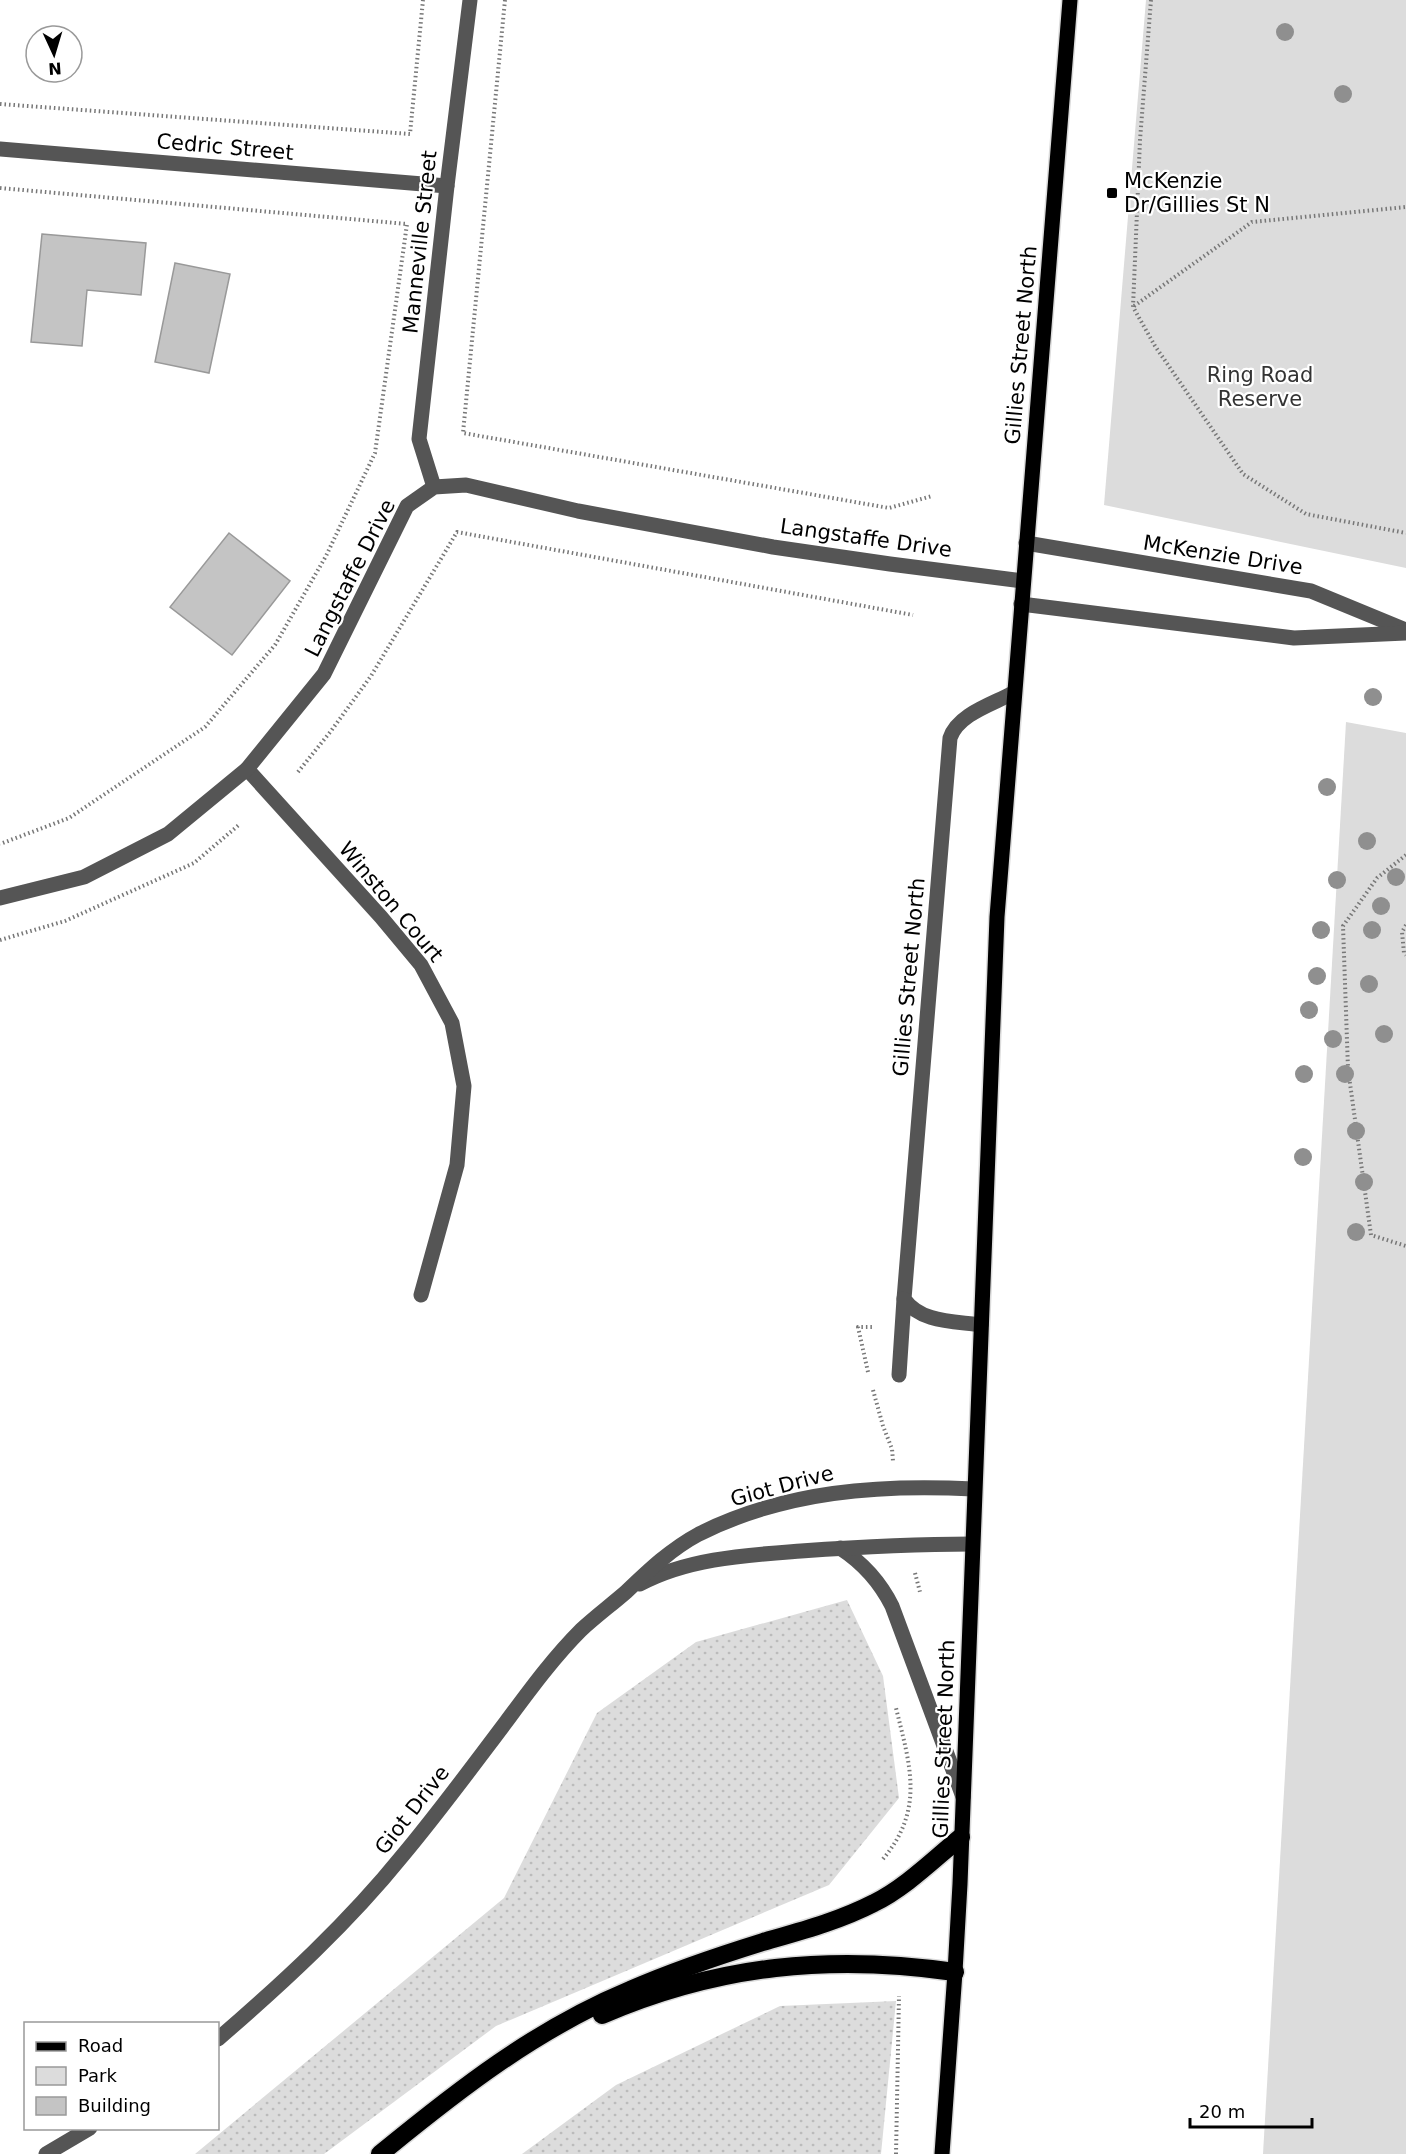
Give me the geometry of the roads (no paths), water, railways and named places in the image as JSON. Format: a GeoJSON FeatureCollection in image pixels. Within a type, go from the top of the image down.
{"type":"FeatureCollection","features":[{"type":"Feature","properties":{"kind":"highway"},"geometry":{"type":"LineString","coordinates":[[380,2154],[484,2072],[531,2040],[574,2015],[691,1965],[841,1918],[894,1892],[961,1837]]}},
{"type":"Feature","properties":{"kind":"highway"},"geometry":{"type":"LineString","coordinates":[[484,2072],[618,2008],[661,1993],[756,1969],[844,1963],[899,1965],[956,1972]]}},
{"type":"Feature","properties":{"kind":"main road","name":"Gillies Street North"},"geometry":{"type":"LineString","coordinates":[[942,2154],[956,1972],[997,916],[1070,0]]}},
{"type":"Feature","properties":{"kind":"street","name":"Manneville Street"},"geometry":{"type":"LineString","coordinates":[[434,487],[419,439],[470,0]]}},
{"type":"Feature","properties":{"kind":"street","name":"Cedric Street"},"geometry":{"type":"LineString","coordinates":[[0,149],[447,186]]}},
{"type":"Feature","properties":{"kind":"street","name":"Langstaffe Drive"},"geometry":{"type":"LineString","coordinates":[[0,898],[84,877],[168,834],[247,769],[324,674],[407,506],[434,487],[466,485],[578,512],[774,547],[1023,581]]}},
{"type":"Feature","properties":{"kind":"street","name":"McKenzie Drive"},"geometry":{"type":"LineString","coordinates":[[1026,543],[1311,591],[1406,632]]}},
{"type":"Feature","properties":{"kind":"street","name":"McKenzie Drive"},"geometry":{"type":"LineString","coordinates":[[1021,603],[1294,638],[1406,632]]}},
{"type":"Feature","properties":{"kind":"street","name":"Gillies Street North"},"geometry":{"type":"LineString","coordinates":[[899,1376],[950,738],[956,727],[970,715],[1013,693]]}},
{"type":"Feature","properties":{"kind":"street","name":"Winston Court"},"geometry":{"type":"LineString","coordinates":[[247,769],[381,917],[421,965],[452,1023],[464,1086],[457,1165],[421,1295]]}},
{"type":"Feature","properties":{"kind":"street"},"geometry":{"type":"LineString","coordinates":[[904,1299],[911,1308],[925,1316],[981,1325]]}},
{"type":"Feature","properties":{"kind":"street","name":"Giot Drive"},"geometry":{"type":"LineString","coordinates":[[219,2038],[263,2000],[348,1919],[403,1855],[542,1674],[580,1631],[678,1546],[730,1521],[772,1506],[812,1496],[894,1487],[974,1488]]}},
{"type":"Feature","properties":{"kind":"street","name":"Giot Drive"},"geometry":{"type":"LineString","coordinates":[[624,1593],[664,1573],[686,1566],[741,1556],[904,1544],[972,1544]]}},
{"type":"Feature","properties":{"kind":"street"},"geometry":{"type":"LineString","coordinates":[[840,1548],[868,1571],[883,1589],[892,1606],[963,1797]]}},
{"type":"Feature","properties":{"kind":"street"},"geometry":{"type":"LineString","coordinates":[[46,2154],[87,2130]]}},
{"type":"Feature","properties":{"kind":"place","name":"McKenzie Dr/Gillies St N"},"geometry":{"type":"Point","coordinates":[1112,193]}},
{"type":"Feature","properties":{"kind":"park label","name":"Ring Road Reserve"},"geometry":{"type":"Point","coordinates":[1260,387]}}]}
